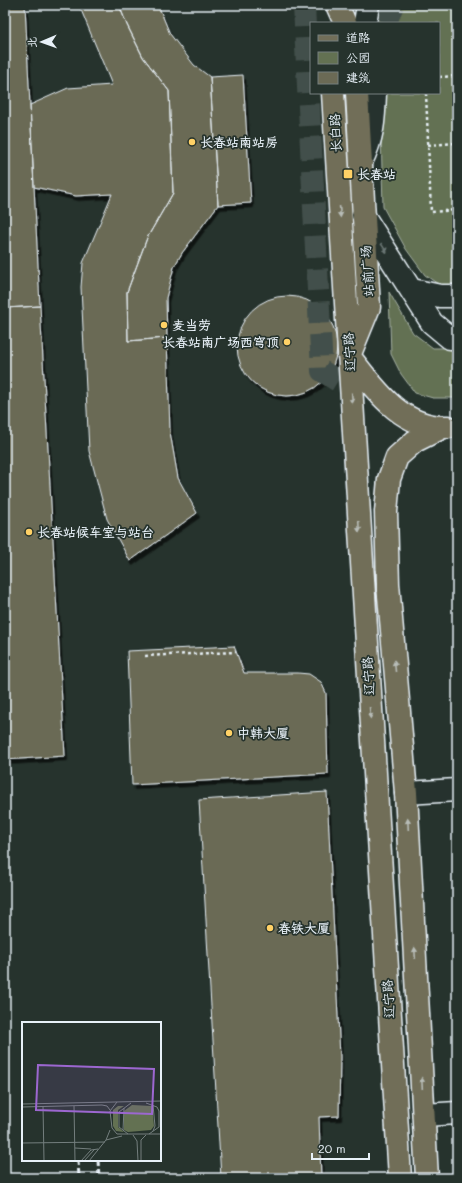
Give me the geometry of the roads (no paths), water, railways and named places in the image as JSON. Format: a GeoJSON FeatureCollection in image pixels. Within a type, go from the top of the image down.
{"type":"FeatureCollection","features":[{"type":"Feature","properties":{"kind":"main road"},"geometry":{"type":"LineString","coordinates":[[329,5],[330,22]]}},
{"type":"Feature","properties":{"kind":"main road"},"geometry":{"type":"LineString","coordinates":[[337,5],[345,22]]}},
{"type":"Feature","properties":{"kind":"main road","name":"长白路"},"geometry":{"type":"LineString","coordinates":[[333,94],[337,173]]}},
{"type":"Feature","properties":{"kind":"main road","name":"站前广场"},"geometry":{"type":"LineString","coordinates":[[349,356],[369,307],[357,94]]}},
{"type":"Feature","properties":{"kind":"main road","name":"辽宁路"},"geometry":{"type":"LineString","coordinates":[[337,173],[400,1178]]}},
{"type":"Feature","properties":{"kind":"main road"},"geometry":{"type":"LineString","coordinates":[[349,356],[382,398],[398,412],[425,425],[450,427]]}},
{"type":"Feature","properties":{"kind":"main road","name":"辽宁路"},"geometry":{"type":"LineString","coordinates":[[427,1178],[406,793],[388,584],[386,512],[389,479],[397,457],[415,441],[450,427]]}},
{"type":"Feature","properties":{"kind":"street"},"geometry":{"type":"LineString","coordinates":[[365,22],[368,5]]}},
{"type":"Feature","properties":{"kind":"street"},"geometry":{"type":"LineString","coordinates":[[360,162],[368,147],[374,126],[376,94]]}},
{"type":"Feature","properties":{"kind":"street"},"geometry":{"type":"LineString","coordinates":[[363,215],[432,323],[450,338],[457,338]]}},
{"type":"Feature","properties":{"kind":"street"},"geometry":{"type":"LineString","coordinates":[[412,290],[440,296],[457,296]]}},
{"type":"Feature","properties":{"kind":"street"},"geometry":{"type":"LineString","coordinates":[[406,793],[457,790]]}},
{"type":"Feature","properties":{"kind":"street"},"geometry":{"type":"LineString","coordinates":[[424,1115],[457,1113]]}},
{"type":"Feature","properties":{"kind":"tunnel"},"geometry":{"type":"LineString","coordinates":[[304,5],[322,371],[351,389]]}},
{"type":"Feature","properties":{"kind":"tunnel"},"geometry":{"type":"LineString","coordinates":[[386,22],[393,5]]}},
{"type":"Feature","properties":{"kind":"railway"},"geometry":{"type":"LineString","coordinates":[[78,1161],[79,1178]]}},
{"type":"Feature","properties":{"kind":"railway"},"geometry":{"type":"LineString","coordinates":[[98,1161],[99,1178]]}},
{"type":"Feature","properties":{"kind":"place","name":"长春站南站房"},"geometry":{"type":"Point","coordinates":[192,142]}},
{"type":"Feature","properties":{"kind":"place","name":"长春站"},"geometry":{"type":"Point","coordinates":[348,174]}},
{"type":"Feature","properties":{"kind":"place","name":"麦当劳"},"geometry":{"type":"Point","coordinates":[164,325]}},
{"type":"Feature","properties":{"kind":"place","name":"长春站南广场西穹顶"},"geometry":{"type":"Point","coordinates":[287,342]}},
{"type":"Feature","properties":{"kind":"place","name":"长春站候车室与站台"},"geometry":{"type":"Point","coordinates":[29,532]}},
{"type":"Feature","properties":{"kind":"place","name":"中韩大厦"},"geometry":{"type":"Point","coordinates":[229,733]}},
{"type":"Feature","properties":{"kind":"place","name":"春铁大厦"},"geometry":{"type":"Point","coordinates":[270,928]}}]}
